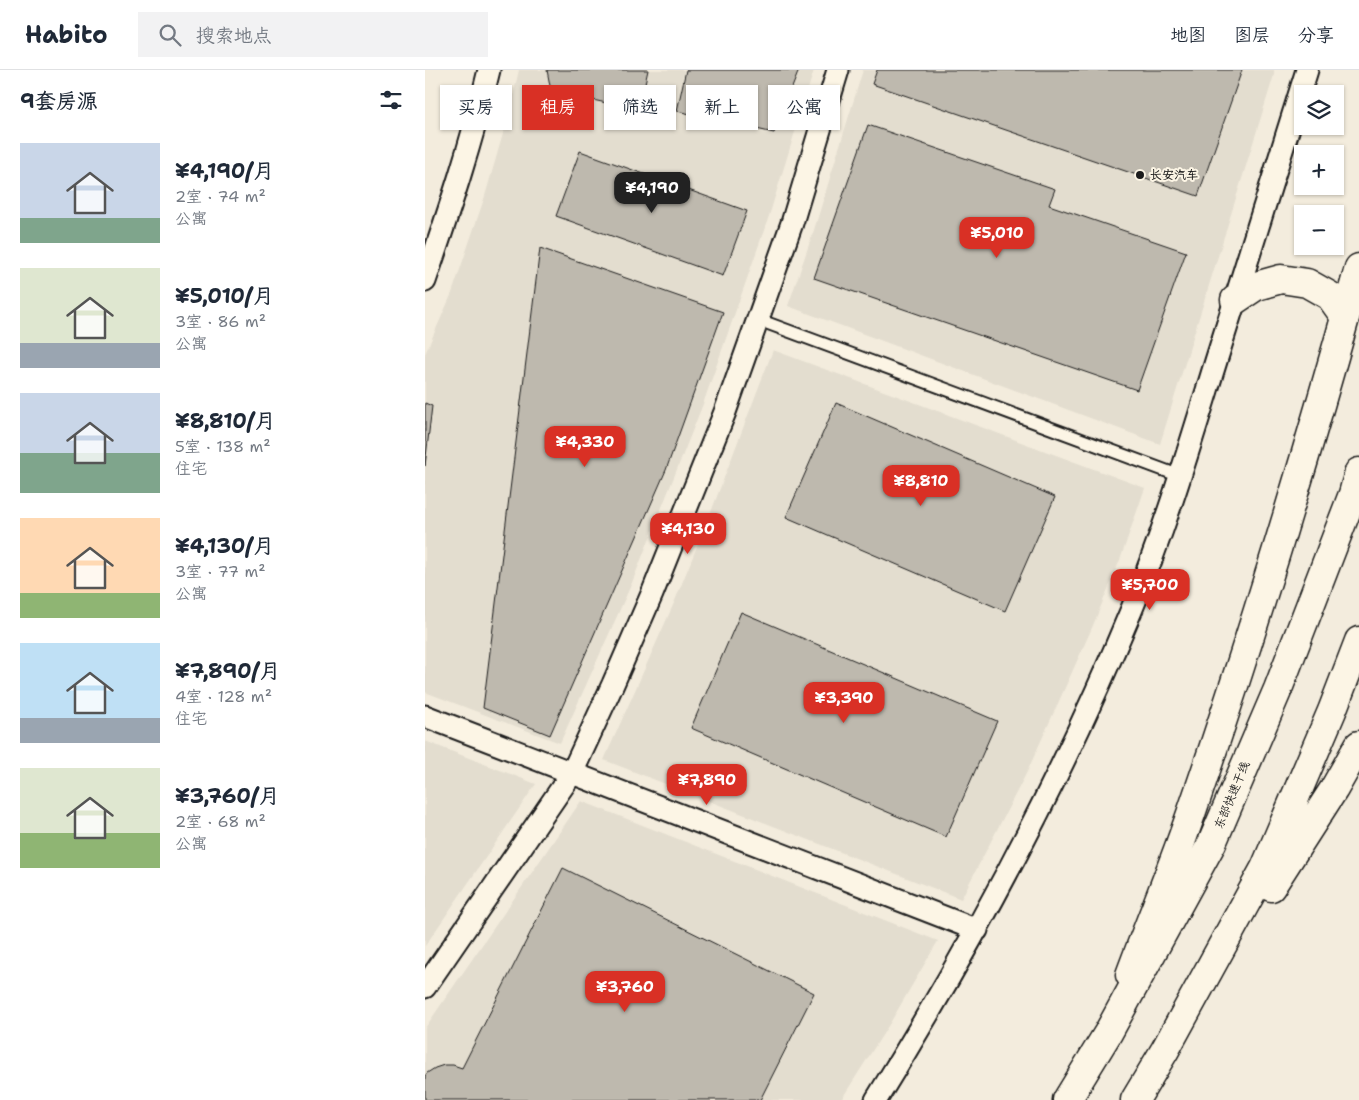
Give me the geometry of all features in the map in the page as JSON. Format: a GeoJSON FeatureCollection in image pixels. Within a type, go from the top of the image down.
{"type":"FeatureCollection","features":[{"type":"Feature","properties":{"kind":"main road"},"geometry":{"type":"LineString","coordinates":[[1108,1033],[1194,807],[1245,652],[1325,390],[1359,268]]}},
{"type":"Feature","properties":{"kind":"main road"},"geometry":{"type":"LineString","coordinates":[[1235,300],[1256,286],[1281,279],[1307,283],[1330,296],[1345,317]]}},
{"type":"Feature","properties":{"kind":"main road","name":"东部快速干线"},"geometry":{"type":"LineString","coordinates":[[1067,1100],[1108,1033],[1212,842],[1278,690],[1353,494],[1359,472]]}},
{"type":"Feature","properties":{"kind":"main road"},"geometry":{"type":"LineString","coordinates":[[1165,1050],[1265,868],[1332,711],[1359,641]]}},
{"type":"Feature","properties":{"kind":"main road"},"geometry":{"type":"LineString","coordinates":[[1135,1100],[1165,1050],[1334,789],[1359,745]]}},
{"type":"Feature","properties":{"kind":"street"},"geometry":{"type":"LineString","coordinates":[[425,281],[455,195],[489,70]]}},
{"type":"Feature","properties":{"kind":"street"},"geometry":{"type":"LineString","coordinates":[[425,987],[572,773],[613,684],[671,549],[759,320],[792,223],[839,70]]}},
{"type":"Feature","properties":{"kind":"street"},"geometry":{"type":"LineString","coordinates":[[876,1100],[915,1038],[977,930],[1044,802],[1094,697],[1132,609],[1180,476],[1307,70]]}},
{"type":"Feature","properties":{"kind":"street"},"geometry":{"type":"LineString","coordinates":[[425,716],[977,930]]}},
{"type":"Feature","properties":{"kind":"lane"},"geometry":{"type":"LineString","coordinates":[[759,320],[1180,476]]}},
{"type":"Feature","properties":{"kind":"shaded area"},"geometry":{"type":"Polygon","coordinates":[[[519,70],[814,70],[809,85],[768,85],[768,130],[796,130],[769,216],[703,404],[631,585],[560,743],[425,692],[425,354],[452,293],[485,196],[504,130],[512,130],[512,100],[519,70]]]}},
{"type":"Feature","properties":{"kind":"shaded area"},"geometry":{"type":"Polygon","coordinates":[[[863,70],[1274,70],[1160,444],[788,306],[814,230],[863,70]]]}},
{"type":"Feature","properties":{"kind":"shaded area"},"geometry":{"type":"Polygon","coordinates":[[[773,350],[1145,488],[1120,560],[1091,630],[1027,772],[961,899],[604,760],[674,603],[773,350]]]}},
{"type":"Feature","properties":{"kind":"shaded area"},"geometry":{"type":"Polygon","coordinates":[[[425,741],[536,784],[425,946],[425,741]]]}},
{"type":"Feature","properties":{"kind":"shaded area"},"geometry":{"type":"Polygon","coordinates":[[[581,801],[938,941],[890,1023],[841,1100],[425,1100],[425,1028],[581,801]]]}},
{"type":"Feature","properties":{"kind":"building"},"geometry":{"type":"Polygon","coordinates":[[[547,70],[648,70],[645,85],[604,85],[604,102],[594,100],[594,85],[550,85],[547,70]]]}},
{"type":"Feature","properties":{"kind":"building"},"geometry":{"type":"Polygon","coordinates":[[[686,70],[799,70],[793,85],[768,85],[768,130],[775,130],[774,133],[758,129],[758,85],[686,85],[686,113],[677,111],[686,70]]]}},
{"type":"Feature","properties":{"kind":"building"},"geometry":{"type":"Polygon","coordinates":[[[877,70],[1242,70],[1198,196],[872,84],[877,70]]]}},
{"type":"Feature","properties":{"kind":"building"},"geometry":{"type":"Polygon","coordinates":[[[868,125],[1055,189],[1049,205],[1186,252],[1137,390],[814,278],[868,125]]]}},
{"type":"Feature","properties":{"kind":"building"},"geometry":{"type":"Polygon","coordinates":[[[580,151],[747,211],[723,276],[556,216],[580,151]]]}},
{"type":"Feature","properties":{"kind":"building"},"geometry":{"type":"Polygon","coordinates":[[[540,248],[723,312],[666,470],[550,735],[483,708],[540,248]]]}},
{"type":"Feature","properties":{"kind":"building"},"geometry":{"type":"Polygon","coordinates":[[[425,403],[432,406],[425,466],[425,403]]]}},
{"type":"Feature","properties":{"kind":"building"},"geometry":{"type":"Polygon","coordinates":[[[836,403],[1055,497],[1005,611],[786,517],[836,403]]]}},
{"type":"Feature","properties":{"kind":"building"},"geometry":{"type":"Polygon","coordinates":[[[741,612],[997,721],[946,837],[691,728],[741,612]]]}},
{"type":"Feature","properties":{"kind":"building"},"geometry":{"type":"Polygon","coordinates":[[[563,868],[814,993],[760,1100],[425,1100],[425,1076],[427,1073],[444,1065],[462,1068],[563,868]]]}},
{"type":"Feature","properties":{"kind":"place","name":"长安汽车"},"geometry":{"type":"Point","coordinates":[1140,175]}}]}
